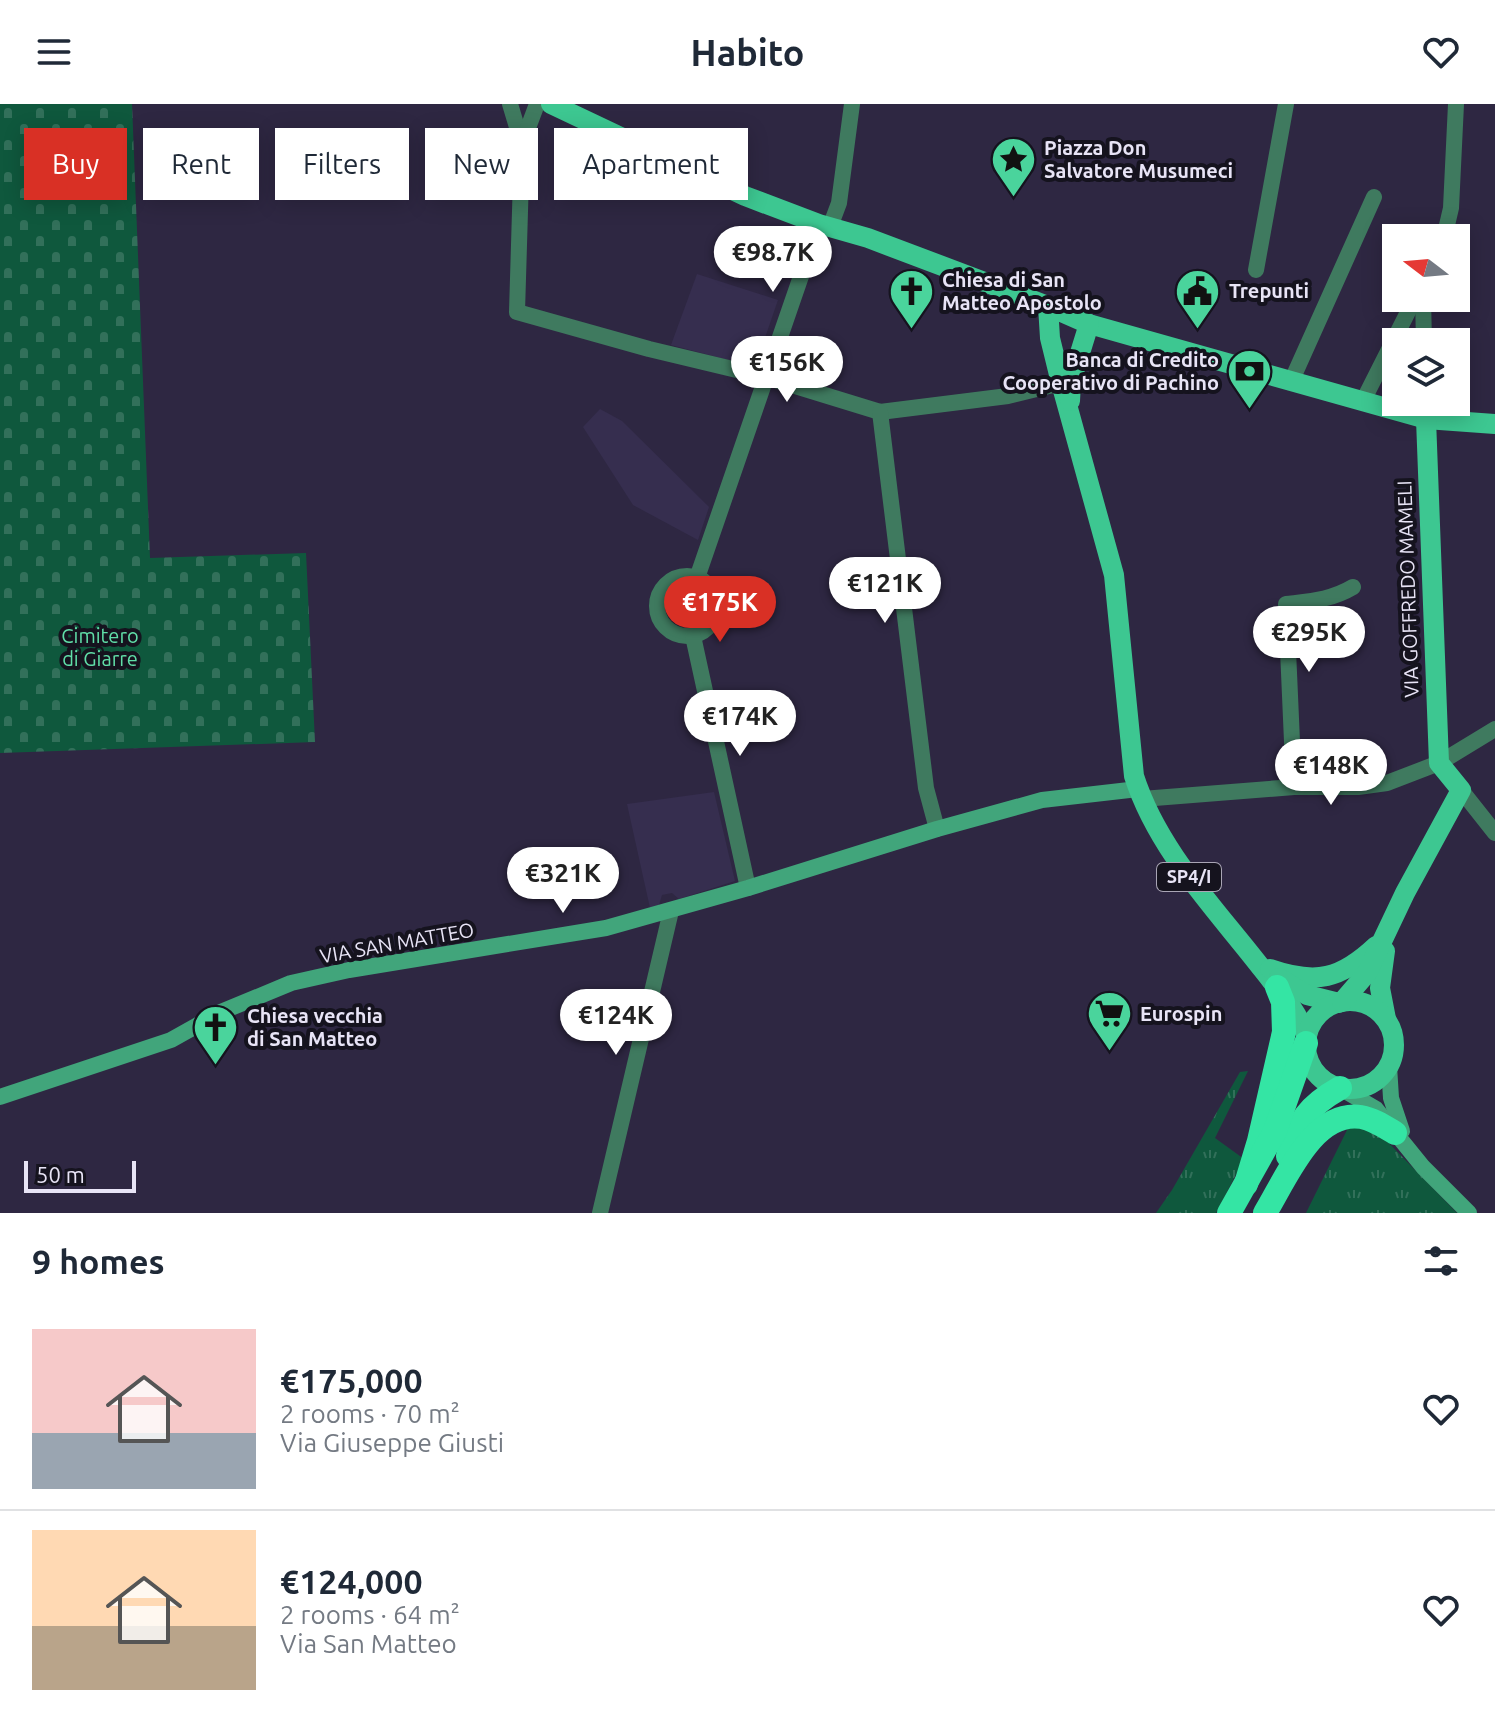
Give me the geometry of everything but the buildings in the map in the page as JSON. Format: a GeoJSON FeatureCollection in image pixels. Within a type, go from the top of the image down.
{"type":"FeatureCollection","features":[{"type":"Feature","properties":{"kind":"highway"},"geometry":{"type":"LineString","coordinates":[[1246,1184],[1284,1032],[1283,1002],[1273,978]]}},
{"type":"Feature","properties":{"kind":"highway"},"geometry":{"type":"LineString","coordinates":[[1229,1213],[1279,1122],[1306,1040]]}},
{"type":"Feature","properties":{"kind":"highway"},"geometry":{"type":"LineString","coordinates":[[1269,1209],[1304,1114],[1341,1088]]}},
{"type":"Feature","properties":{"kind":"highway"},"geometry":{"type":"LineString","coordinates":[[1269,1209],[1310,1140],[1330,1122],[1364,1117],[1395,1133]]}},
{"type":"Feature","properties":{"kind":"main road"},"geometry":{"type":"LineString","coordinates":[[551,104],[688,171],[1089,324],[1291,382],[1382,404]]}},
{"type":"Feature","properties":{"kind":"main road"},"geometry":{"type":"LineString","coordinates":[[1048,306],[1050,338],[1061,383],[1114,575],[1134,776],[1140,794]]}},
{"type":"Feature","properties":{"kind":"main road"},"geometry":{"type":"LineString","coordinates":[[1069,409],[1071,382],[1089,324]]}},
{"type":"Feature","properties":{"kind":"main road","name":"VIA GOFFREDO MAMELI"},"geometry":{"type":"LineString","coordinates":[[1426,416],[1439,763]]}},
{"type":"Feature","properties":{"kind":"main road"},"geometry":{"type":"LineString","coordinates":[[1453,416],[1495,424]]}},
{"type":"Feature","properties":{"kind":"main road"},"geometry":{"type":"LineString","coordinates":[[1306,1040],[1318,1015],[1340,1002],[1367,973],[1461,790],[1439,763]]}},
{"type":"Feature","properties":{"kind":"main road","name":"SP4/I"},"geometry":{"type":"LineString","coordinates":[[1140,794],[1177,861],[1205,900],[1273,978]]}},
{"type":"Feature","properties":{"kind":"main road"},"geometry":{"type":"LineString","coordinates":[[1273,978],[1330,977],[1351,967],[1389,929]]}},
{"type":"Feature","properties":{"kind":"main road"},"geometry":{"type":"LineString","coordinates":[[1273,978],[1295,1010],[1306,1040],[1307,1056],[1315,1072],[1324,1081],[1341,1088],[1355,1089],[1372,1083],[1389,1066],[1394,1045],[1381,1003],[1381,978],[1389,929]]}},
{"type":"Feature","properties":{"kind":"main road"},"geometry":{"type":"LineString","coordinates":[[1273,978],[1307,995],[1366,1004],[1386,1019]]}},
{"type":"Feature","properties":{"kind":"street"},"geometry":{"type":"LineString","coordinates":[[510,104],[517,128]]}},
{"type":"Feature","properties":{"kind":"street"},"geometry":{"type":"LineString","coordinates":[[528,128],[537,104]]}},
{"type":"Feature","properties":{"kind":"street"},"geometry":{"type":"LineString","coordinates":[[697,578],[766,377],[824,225],[839,203],[852,104]]}},
{"type":"Feature","properties":{"kind":"street"},"geometry":{"type":"LineString","coordinates":[[1256,270],[1286,104]]}},
{"type":"Feature","properties":{"kind":"street"},"geometry":{"type":"LineString","coordinates":[[1447,224],[1451,208],[1456,104]]}},
{"type":"Feature","properties":{"kind":"street"},"geometry":{"type":"LineString","coordinates":[[1291,382],[1374,197]]}},
{"type":"Feature","properties":{"kind":"street"},"geometry":{"type":"LineString","coordinates":[[520,200],[517,312],[649,349],[766,377],[880,412],[1008,396],[1061,383]]}},
{"type":"Feature","properties":{"kind":"street"},"geometry":{"type":"LineString","coordinates":[[1363,401],[1408,312]]}},
{"type":"Feature","properties":{"kind":"street"},"geometry":{"type":"LineString","coordinates":[[880,412],[926,788],[937,829]]}},
{"type":"Feature","properties":{"kind":"street"},"geometry":{"type":"LineString","coordinates":[[697,578],[710,587],[717,601],[712,623],[693,636],[671,631],[661,620],[658,605],[663,590],[674,580],[697,578]]}},
{"type":"Feature","properties":{"kind":"street"},"geometry":{"type":"LineString","coordinates":[[1294,787],[1286,604],[1323,600],[1353,587]]}},
{"type":"Feature","properties":{"kind":"street"},"geometry":{"type":"LineString","coordinates":[[693,636],[748,888]]}},
{"type":"Feature","properties":{"kind":"street","name":"VIA SAN MATTEO"},"geometry":{"type":"LineString","coordinates":[[0,1097],[171,1040],[234,1006],[291,983],[349,970],[606,928],[1042,800],[1294,787],[1358,787],[1387,783],[1439,763],[1495,729]]}},
{"type":"Feature","properties":{"kind":"street"},"geometry":{"type":"LineString","coordinates":[[1461,790],[1495,833]]}},
{"type":"Feature","properties":{"kind":"street"},"geometry":{"type":"LineString","coordinates":[[600,1213],[671,911]]}},
{"type":"Feature","properties":{"kind":"street"},"geometry":{"type":"LineString","coordinates":[[1389,1066],[1391,1098],[1399,1126],[1423,1167]]}},
{"type":"Feature","properties":{"kind":"street"},"geometry":{"type":"LineString","coordinates":[[1341,1088],[1376,1109],[1423,1167],[1469,1213]]}},
{"type":"Feature","properties":{"kind":"shaded area"},"geometry":{"type":"Polygon","coordinates":[[[697,274],[778,300],[755,367],[671,345],[697,274]]]}},
{"type":"Feature","properties":{"kind":"shaded area"},"geometry":{"type":"Polygon","coordinates":[[[600,409],[622,421],[709,507],[698,540],[633,505],[583,427],[600,409]]]}},
{"type":"Feature","properties":{"kind":"shaded area"},"geometry":{"type":"Polygon","coordinates":[[[714,792],[735,881],[679,899],[672,893],[662,895],[659,905],[650,908],[627,804],[714,792]]]}},
{"type":"Feature","properties":{"kind":"green space","name":"Cimitero di Giarre"},"geometry":{"type":"Polygon","coordinates":[[[0,104],[132,104],[150,558],[306,553],[315,742],[0,753],[0,104]]]}},
{"type":"Feature","properties":{"kind":"green space"},"geometry":{"type":"Polygon","coordinates":[[[1248,1071],[1215,1138],[1244,1159],[1216,1213],[1156,1213],[1240,1072],[1248,1071]]]}},
{"type":"Feature","properties":{"kind":"green space"},"geometry":{"type":"Polygon","coordinates":[[[1350,1124],[1378,1132],[1457,1213],[1306,1213],[1350,1124]]]}},
{"type":"Feature","properties":{"kind":"place","name":"Piazza Don Salvatore Musumeci"},"geometry":{"type":"Point","coordinates":[1013,199]}},
{"type":"Feature","properties":{"kind":"place","name":"Trepunti"},"geometry":{"type":"Point","coordinates":[1198,330]}},
{"type":"Feature","properties":{"kind":"place","name":"Chiesa di San Matteo Apostolo"},"geometry":{"type":"Point","coordinates":[911,331]}},
{"type":"Feature","properties":{"kind":"place","name":"Banca di Credito Cooperativo di Pachino"},"geometry":{"type":"Point","coordinates":[1250,411]}},
{"type":"Feature","properties":{"kind":"place","name":"Eurospin"},"geometry":{"type":"Point","coordinates":[1109,1053]}},
{"type":"Feature","properties":{"kind":"place","name":"Chiesa vecchia di San Matteo"},"geometry":{"type":"Point","coordinates":[216,1066]}}]}
